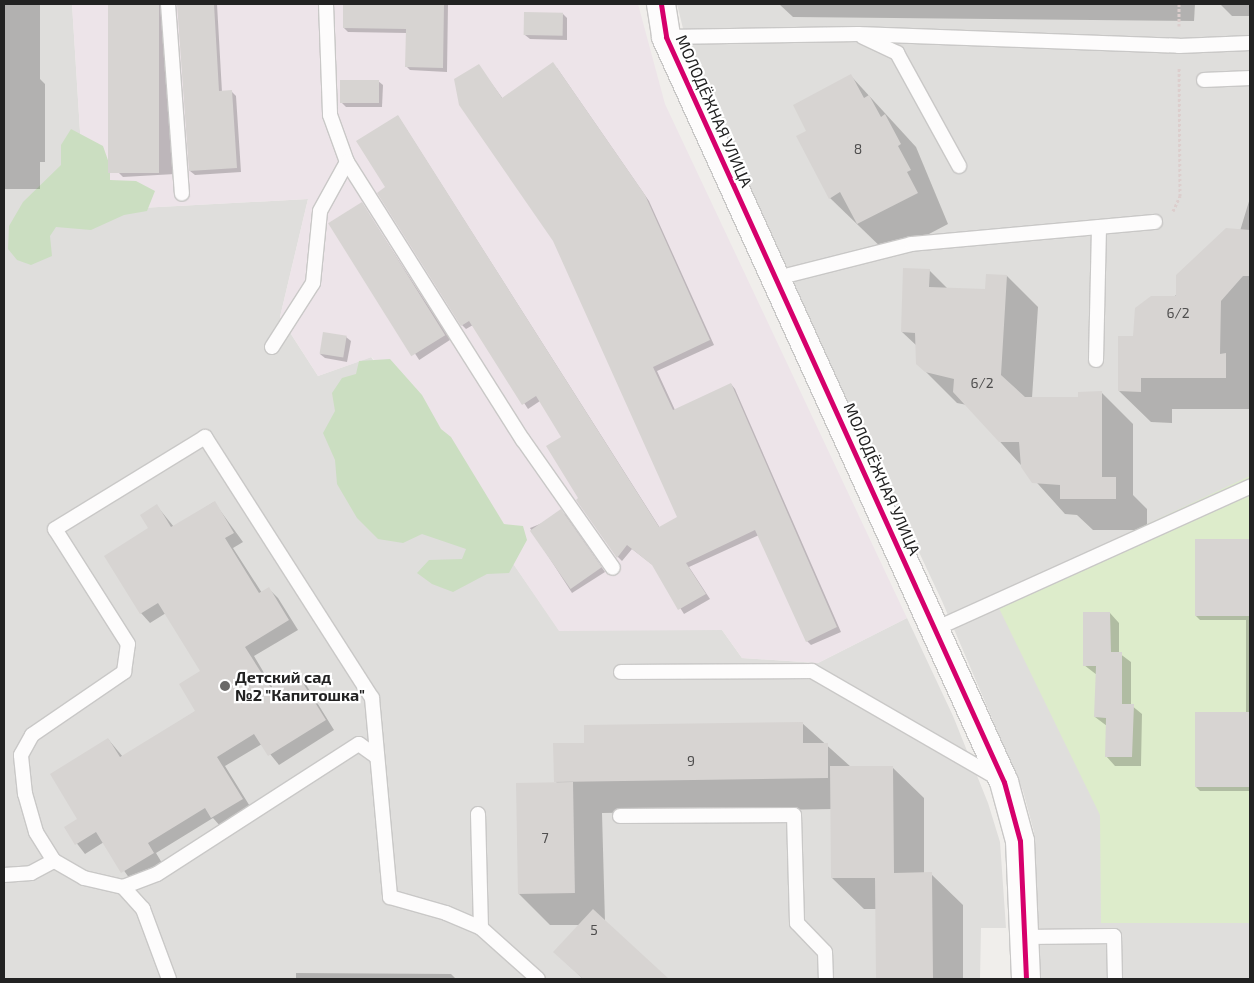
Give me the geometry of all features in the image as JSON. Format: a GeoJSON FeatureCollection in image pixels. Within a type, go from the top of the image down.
{"type":"FeatureCollection","features":[{"type":"Feature","properties":{"kind":"street","name":"МОЛОДЁЖНАЯ УЛИЦА"},"geometry":{"type":"LineString","coordinates":[[661,4],[666,37],[777,278],[1004,782],[1020,841],[1026,937],[1026,979]]}},
{"type":"Feature","properties":{"kind":"lane"},"geometry":{"type":"LineString","coordinates":[[168,4],[182,193]]}},
{"type":"Feature","properties":{"kind":"lane"},"geometry":{"type":"LineString","coordinates":[[326,4],[330,115],[347,162],[523,440],[613,568]]}},
{"type":"Feature","properties":{"kind":"lane"},"geometry":{"type":"LineString","coordinates":[[666,37],[858,34],[1179,46],[1250,43]]}},
{"type":"Feature","properties":{"kind":"lane"},"geometry":{"type":"LineString","coordinates":[[858,34],[896,53],[959,166]]}},
{"type":"Feature","properties":{"kind":"lane"},"geometry":{"type":"LineString","coordinates":[[1204,80],[1250,78]]}},
{"type":"Feature","properties":{"kind":"lane"},"geometry":{"type":"LineString","coordinates":[[272,346],[313,283],[320,211],[347,162]]}},
{"type":"Feature","properties":{"kind":"lane"},"geometry":{"type":"LineString","coordinates":[[777,278],[911,244],[1156,222]]}},
{"type":"Feature","properties":{"kind":"lane"},"geometry":{"type":"LineString","coordinates":[[1096,360],[1100,227]]}},
{"type":"Feature","properties":{"kind":"lane"},"geometry":{"type":"LineString","coordinates":[[377,757],[359,744],[157,874],[123,887],[84,878],[54,860],[36,832],[25,794],[21,755],[32,735],[124,672],[128,644],[55,529],[206,436],[372,698],[390,897],[446,912],[481,928],[538,979]]}},
{"type":"Feature","properties":{"kind":"lane"},"geometry":{"type":"LineString","coordinates":[[935,629],[1250,487]]}},
{"type":"Feature","properties":{"kind":"lane"},"geometry":{"type":"LineString","coordinates":[[621,672],[812,671],[1004,782]]}},
{"type":"Feature","properties":{"kind":"lane"},"geometry":{"type":"LineString","coordinates":[[478,814],[481,928]]}},
{"type":"Feature","properties":{"kind":"lane"},"geometry":{"type":"LineString","coordinates":[[620,816],[794,814],[797,923],[825,952],[826,979]]}},
{"type":"Feature","properties":{"kind":"lane"},"geometry":{"type":"LineString","coordinates":[[4,875],[31,873],[54,860]]}},
{"type":"Feature","properties":{"kind":"lane"},"geometry":{"type":"LineString","coordinates":[[123,887],[143,909],[169,979]]}},
{"type":"Feature","properties":{"kind":"lane"},"geometry":{"type":"LineString","coordinates":[[1026,937],[1114,936],[1115,979]]}},
{"type":"Feature","properties":{"kind":"path"},"geometry":{"type":"LineString","coordinates":[[1156,222],[1169,218],[1180,196],[1179,4]]}},
{"type":"Feature","properties":{"kind":"shaded area"},"geometry":{"type":"Polygon","coordinates":[[[4,4],[72,4],[85,211],[308,199],[280,317],[318,376],[371,357],[559,630],[722,630],[742,658],[818,663],[907,618],[953,716],[988,803],[1000,842],[1006,928],[981,928],[980,979],[4,979],[4,4]]]}},
{"type":"Feature","properties":{"kind":"shaded area"},"geometry":{"type":"Polygon","coordinates":[[[72,4],[638,4],[665,104],[907,618],[818,663],[742,658],[722,630],[559,631],[372,357],[318,376],[280,317],[308,199],[85,211],[72,4]]]}},
{"type":"Feature","properties":{"kind":"shaded area"},"geometry":{"type":"Polygon","coordinates":[[[677,4],[1250,4],[1250,979],[1040,979],[1034,832],[1023,791],[942,601],[720,130],[687,45],[677,4]]]}},
{"type":"Feature","properties":{"kind":"green space"},"geometry":{"type":"Polygon","coordinates":[[[71,129],[103,146],[110,166],[110,180],[136,181],[155,191],[147,211],[124,215],[91,230],[56,227],[50,236],[52,256],[31,265],[17,260],[8,249],[9,226],[23,202],[61,165],[61,145],[71,129]]]}},
{"type":"Feature","properties":{"kind":"green space"},"geometry":{"type":"Polygon","coordinates":[[[390,359],[422,395],[441,429],[451,437],[504,524],[523,526],[527,540],[509,573],[487,574],[453,592],[432,584],[417,573],[429,560],[462,559],[466,549],[422,534],[403,543],[378,539],[357,518],[337,484],[335,460],[323,433],[335,411],[332,393],[342,378],[356,374],[359,361],[390,359]]]}},
{"type":"Feature","properties":{"kind":"green space"},"geometry":{"type":"Polygon","coordinates":[[[1250,476],[1250,923],[1101,923],[1100,815],[993,596],[1250,476]]]}},
{"type":"Feature","properties":{"kind":"building"},"geometry":{"type":"Polygon","coordinates":[[[108,4],[159,4],[159,173],[108,173],[108,4]]]}},
{"type":"Feature","properties":{"kind":"building"},"geometry":{"type":"Polygon","coordinates":[[[177,4],[214,4],[219,91],[232,90],[237,168],[189,171],[177,4]]]}},
{"type":"Feature","properties":{"kind":"building"},"geometry":{"type":"Polygon","coordinates":[[[343,4],[444,4],[443,68],[405,67],[406,29],[343,28],[343,4]]]}},
{"type":"Feature","properties":{"kind":"building"},"geometry":{"type":"Polygon","coordinates":[[[524,12],[563,13],[563,36],[524,35],[524,12]]]}},
{"type":"Feature","properties":{"kind":"building"},"geometry":{"type":"Polygon","coordinates":[[[553,62],[645,195],[710,340],[653,367],[673,410],[731,383],[837,627],[806,642],[755,530],[686,563],[706,594],[678,610],[652,565],[627,545],[617,558],[576,500],[578,498],[546,446],[561,437],[536,396],[522,405],[469,321],[461,326],[377,193],[385,187],[356,141],[398,115],[659,527],[677,517],[553,241],[459,105],[454,79],[479,64],[502,98],[553,62]]]}},
{"type":"Feature","properties":{"kind":"building"},"geometry":{"type":"Polygon","coordinates":[[[851,74],[864,98],[869,95],[881,117],[885,114],[901,144],[898,146],[911,170],[907,172],[918,193],[857,224],[840,192],[829,199],[796,136],[806,131],[793,105],[851,74]]]}},
{"type":"Feature","properties":{"kind":"building"},"geometry":{"type":"Polygon","coordinates":[[[340,80],[379,80],[379,103],[340,103],[340,80]]]}},
{"type":"Feature","properties":{"kind":"building"},"geometry":{"type":"Polygon","coordinates":[[[362,202],[445,335],[411,356],[328,223],[362,202]]]}},
{"type":"Feature","properties":{"kind":"building"},"geometry":{"type":"Polygon","coordinates":[[[1226,228],[1250,230],[1250,276],[1243,276],[1221,301],[1220,354],[1226,353],[1226,378],[1141,378],[1141,392],[1118,391],[1118,336],[1133,336],[1135,308],[1151,296],[1176,296],[1176,275],[1226,228]]]}},
{"type":"Feature","properties":{"kind":"building"},"geometry":{"type":"Polygon","coordinates":[[[903,268],[930,269],[929,287],[985,289],[986,274],[1007,275],[1001,375],[1025,397],[1078,397],[1078,392],[1102,391],[1102,477],[1116,477],[1116,499],[1060,499],[1060,485],[1032,483],[1021,467],[1019,442],[999,442],[953,392],[954,379],[925,372],[916,364],[915,333],[901,332],[903,268]]]}},
{"type":"Feature","properties":{"kind":"building"},"geometry":{"type":"Polygon","coordinates":[[[323,332],[347,336],[343,357],[320,354],[323,332]]]}},
{"type":"Feature","properties":{"kind":"building","name":"Детский сад №2 \"Капитошка\""},"geometry":{"type":"Polygon","coordinates":[[[215,501],[234,533],[225,538],[259,593],[269,587],[289,620],[245,647],[271,688],[296,672],[326,720],[268,756],[254,734],[217,757],[243,799],[211,818],[205,808],[148,843],[154,853],[121,873],[96,832],[75,845],[64,827],[77,819],[50,774],[108,738],[120,757],[195,711],[179,684],[200,671],[158,603],[140,614],[104,556],[148,528],[140,515],[157,504],[171,527],[215,501]]]}},
{"type":"Feature","properties":{"kind":"building"},"geometry":{"type":"Polygon","coordinates":[[[561,509],[602,567],[571,589],[530,531],[561,509]]]}},
{"type":"Feature","properties":{"kind":"building"},"geometry":{"type":"Polygon","coordinates":[[[1195,539],[1250,539],[1250,616],[1195,616],[1195,539]]]}},
{"type":"Feature","properties":{"kind":"building"},"geometry":{"type":"Polygon","coordinates":[[[1083,612],[1110,612],[1111,652],[1122,652],[1122,704],[1134,704],[1132,757],[1105,757],[1106,718],[1094,717],[1096,666],[1083,666],[1083,612]]]}},
{"type":"Feature","properties":{"kind":"building"},"geometry":{"type":"Polygon","coordinates":[[[1195,712],[1250,712],[1250,787],[1195,787],[1195,712]]]}},
{"type":"Feature","properties":{"kind":"building"},"geometry":{"type":"Polygon","coordinates":[[[803,722],[803,743],[828,743],[828,778],[554,782],[553,743],[584,743],[584,725],[803,722]]]}},
{"type":"Feature","properties":{"kind":"building"},"geometry":{"type":"Polygon","coordinates":[[[830,766],[893,766],[894,873],[932,872],[933,979],[876,979],[875,878],[831,878],[830,766]]]}},
{"type":"Feature","properties":{"kind":"building"},"geometry":{"type":"Polygon","coordinates":[[[573,782],[575,893],[518,894],[516,783],[573,782]]]}},
{"type":"Feature","properties":{"kind":"building"},"geometry":{"type":"Polygon","coordinates":[[[593,909],[669,979],[583,979],[553,952],[593,909]]]}},
{"type":"Feature","properties":{"kind":"cycle path"},"geometry":{"type":"LineString","coordinates":[[661,4],[666,37],[1004,782],[1020,841],[1026,979]]}},
{"type":"Feature","properties":{"kind":"place","name":"Детский сад №2 \"Капитошка\""},"geometry":{"type":"Point","coordinates":[225,686]}}]}
